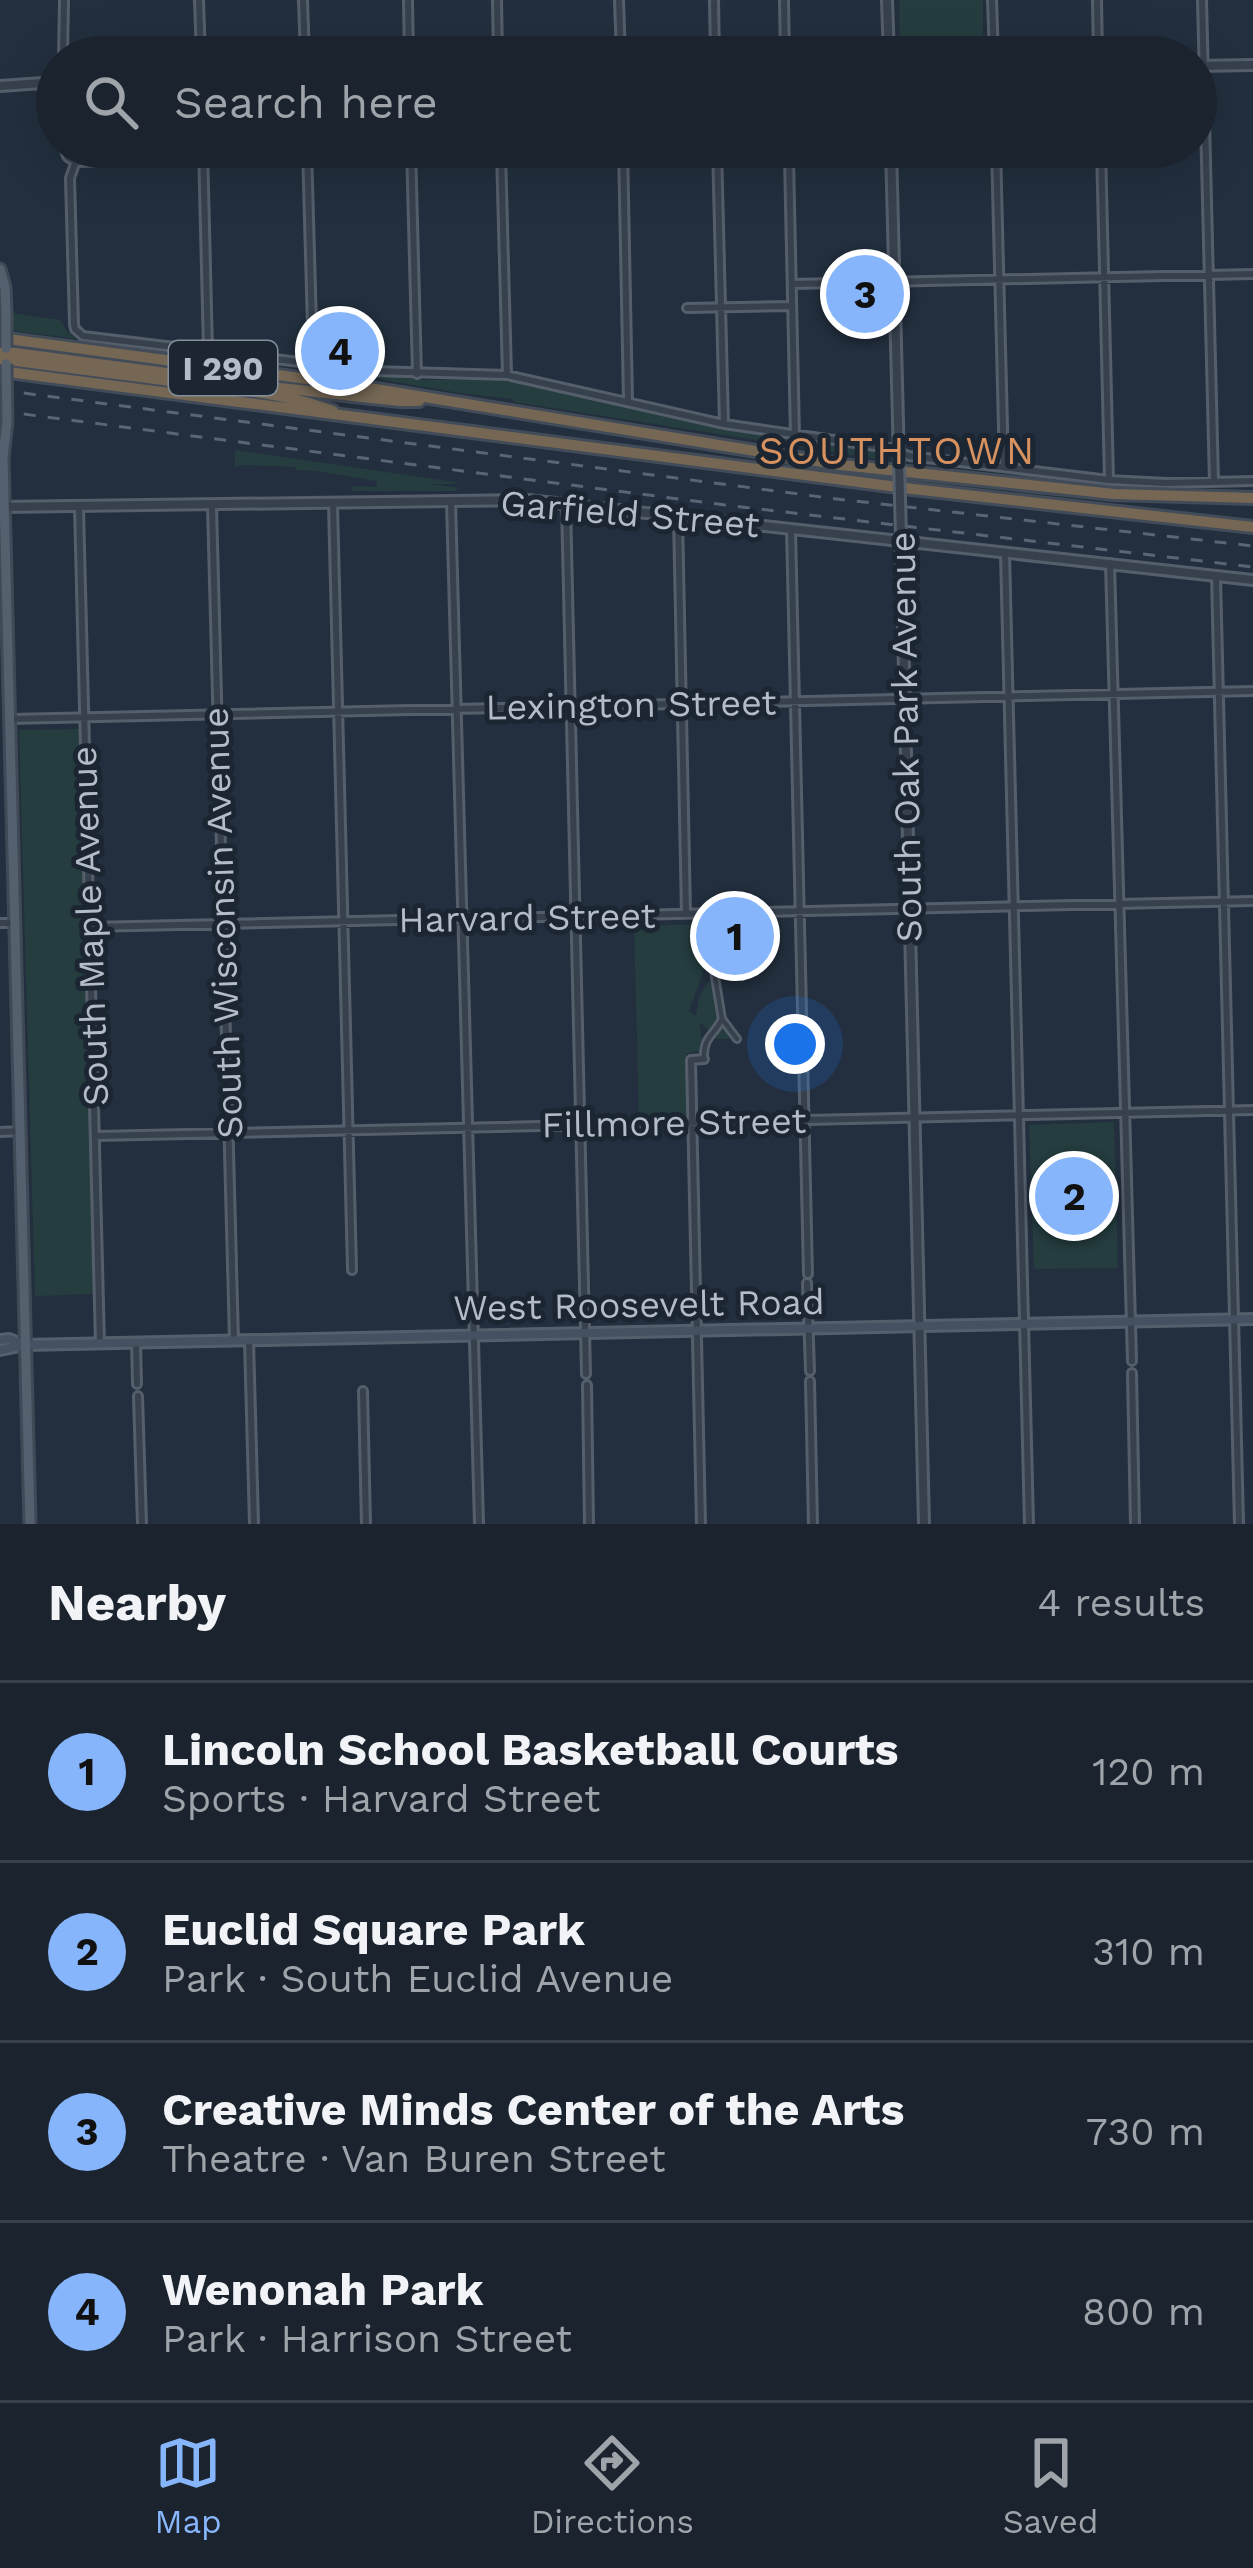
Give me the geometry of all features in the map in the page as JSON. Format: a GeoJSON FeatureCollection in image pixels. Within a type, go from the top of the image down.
{"type":"FeatureCollection","features":[{"type":"Feature","properties":{"kind":"highway"},"geometry":{"type":"LineString","coordinates":[[3,355],[300,391],[400,401],[446,400],[841,465],[1114,494],[1253,498]]}},
{"type":"Feature","properties":{"kind":"highway"},"geometry":{"type":"LineString","coordinates":[[3,355],[271,395],[316,404],[347,417],[1253,527]]}},
{"type":"Feature","properties":{"kind":"main road"},"geometry":{"type":"LineString","coordinates":[[0,269],[6,312],[7,422],[1,453],[6,716],[30,1524]]}},
{"type":"Feature","properties":{"kind":"main road","name":"West Roosevelt Road"},"geometry":{"type":"LineString","coordinates":[[25,1346],[1253,1319]]}},
{"type":"Feature","properties":{"kind":"main road"},"geometry":{"type":"LineString","coordinates":[[0,1340],[25,1346]]}},
{"type":"Feature","properties":{"kind":"main road"},"geometry":{"type":"LineString","coordinates":[[0,1350],[25,1346]]}},
{"type":"Feature","properties":{"kind":"street"},"geometry":{"type":"LineString","coordinates":[[64,0],[65,36]]}},
{"type":"Feature","properties":{"kind":"street"},"geometry":{"type":"LineString","coordinates":[[199,0],[200,36]]}},
{"type":"Feature","properties":{"kind":"street"},"geometry":{"type":"LineString","coordinates":[[303,0],[304,36]]}},
{"type":"Feature","properties":{"kind":"street"},"geometry":{"type":"LineString","coordinates":[[408,0],[409,36]]}},
{"type":"Feature","properties":{"kind":"street"},"geometry":{"type":"LineString","coordinates":[[497,0],[498,36]]}},
{"type":"Feature","properties":{"kind":"street"},"geometry":{"type":"LineString","coordinates":[[619,0],[620,36]]}},
{"type":"Feature","properties":{"kind":"street"},"geometry":{"type":"LineString","coordinates":[[714,0],[715,36]]}},
{"type":"Feature","properties":{"kind":"street"},"geometry":{"type":"LineString","coordinates":[[784,0],[785,36]]}},
{"type":"Feature","properties":{"kind":"street"},"geometry":{"type":"LineString","coordinates":[[887,0],[888,36]]}},
{"type":"Feature","properties":{"kind":"street"},"geometry":{"type":"LineString","coordinates":[[992,0],[993,36]]}},
{"type":"Feature","properties":{"kind":"street"},"geometry":{"type":"LineString","coordinates":[[1097,0],[1098,36]]}},
{"type":"Feature","properties":{"kind":"street"},"geometry":{"type":"LineString","coordinates":[[1201,36],[1202,0]]}},
{"type":"Feature","properties":{"kind":"street"},"geometry":{"type":"LineString","coordinates":[[1217,65],[1253,64]]}},
{"type":"Feature","properties":{"kind":"street"},"geometry":{"type":"LineString","coordinates":[[0,86],[36,85]]}},
{"type":"Feature","properties":{"kind":"street"},"geometry":{"type":"LineString","coordinates":[[74,168],[70,178],[75,329],[83,336],[374,371],[507,375],[899,457],[1166,483],[1253,481]]}},
{"type":"Feature","properties":{"kind":"street"},"geometry":{"type":"LineString","coordinates":[[203,168],[208,350]]}},
{"type":"Feature","properties":{"kind":"street"},"geometry":{"type":"LineString","coordinates":[[308,168],[313,362]]}},
{"type":"Feature","properties":{"kind":"street"},"geometry":{"type":"LineString","coordinates":[[411,168],[417,374]]}},
{"type":"Feature","properties":{"kind":"street"},"geometry":{"type":"LineString","coordinates":[[502,168],[507,375]]}},
{"type":"Feature","properties":{"kind":"street"},"geometry":{"type":"LineString","coordinates":[[623,168],[628,402]]}},
{"type":"Feature","properties":{"kind":"street"},"geometry":{"type":"LineString","coordinates":[[718,168],[724,424]]}},
{"type":"Feature","properties":{"kind":"street"},"geometry":{"type":"LineString","coordinates":[[789,168],[795,436]]}},
{"type":"Feature","properties":{"kind":"street","name":"South Oak Park Avenue"},"geometry":{"type":"LineString","coordinates":[[892,168],[924,1524]]}},
{"type":"Feature","properties":{"kind":"street"},"geometry":{"type":"LineString","coordinates":[[996,168],[1004,467]]}},
{"type":"Feature","properties":{"kind":"street"},"geometry":{"type":"LineString","coordinates":[[1101,168],[1109,479]]}},
{"type":"Feature","properties":{"kind":"street"},"geometry":{"type":"LineString","coordinates":[[1204,168],[1214,482]]}},
{"type":"Feature","properties":{"kind":"street"},"geometry":{"type":"LineString","coordinates":[[792,284],[1253,274]]}},
{"type":"Feature","properties":{"kind":"street"},"geometry":{"type":"LineString","coordinates":[[687,308],[792,307]]}},
{"type":"Feature","properties":{"kind":"street","name":"Garfield Street"},"geometry":{"type":"LineString","coordinates":[[2,507],[528,500],[1253,580]]}},
{"type":"Feature","properties":{"kind":"street"},"geometry":{"type":"LineString","coordinates":[[451,502],[479,1524]]}},
{"type":"Feature","properties":{"kind":"street"},"geometry":{"type":"LineString","coordinates":[[333,504],[352,1270]]}},
{"type":"Feature","properties":{"kind":"street"},"geometry":{"type":"LineString","coordinates":[[566,504],[586,1375]]}},
{"type":"Feature","properties":{"kind":"street","name":"South Wisconsin Avenue"},"geometry":{"type":"LineString","coordinates":[[212,506],[234,1341]]}},
{"type":"Feature","properties":{"kind":"street","name":"South Maple Avenue"},"geometry":{"type":"LineString","coordinates":[[79,508],[100,1344]]}},
{"type":"Feature","properties":{"kind":"street"},"geometry":{"type":"LineString","coordinates":[[678,516],[686,914]]}},
{"type":"Feature","properties":{"kind":"street"},"geometry":{"type":"LineString","coordinates":[[791,529],[810,1371]]}},
{"type":"Feature","properties":{"kind":"street"},"geometry":{"type":"LineString","coordinates":[[1005,553],[1030,1524]]}},
{"type":"Feature","properties":{"kind":"street"},"geometry":{"type":"LineString","coordinates":[[1109,563],[1132,1361]]}},
{"type":"Feature","properties":{"kind":"street"},"geometry":{"type":"LineString","coordinates":[[1216,576],[1238,1524]]}},
{"type":"Feature","properties":{"kind":"street","name":"Lexington Street"},"geometry":{"type":"LineString","coordinates":[[6,716],[1253,691]]}},
{"type":"Feature","properties":{"kind":"street","name":"Harvard Street"},"geometry":{"type":"LineString","coordinates":[[90,927],[1253,901]]}},
{"type":"Feature","properties":{"kind":"street"},"geometry":{"type":"LineString","coordinates":[[0,923],[15,923]]}},
{"type":"Feature","properties":{"kind":"street"},"geometry":{"type":"LineString","coordinates":[[715,924],[713,964],[722,1019],[737,1039]]}},
{"type":"Feature","properties":{"kind":"street"},"geometry":{"type":"LineString","coordinates":[[701,1524],[691,1060],[704,1059],[710,1031],[722,1019]]}},
{"type":"Feature","properties":{"kind":"street","name":"Fillmore Street"},"geometry":{"type":"LineString","coordinates":[[96,1136],[1253,1110]]}},
{"type":"Feature","properties":{"kind":"street"},"geometry":{"type":"LineString","coordinates":[[0,1132],[21,1131]]}},
{"type":"Feature","properties":{"kind":"street"},"geometry":{"type":"LineString","coordinates":[[249,1341],[254,1524]]}},
{"type":"Feature","properties":{"kind":"street"},"geometry":{"type":"LineString","coordinates":[[136,1343],[137,1384]]}},
{"type":"Feature","properties":{"kind":"street"},"geometry":{"type":"LineString","coordinates":[[1132,1373],[1135,1524]]}},
{"type":"Feature","properties":{"kind":"street"},"geometry":{"type":"LineString","coordinates":[[810,1381],[813,1524]]}},
{"type":"Feature","properties":{"kind":"street"},"geometry":{"type":"LineString","coordinates":[[587,1385],[590,1524]]}},
{"type":"Feature","properties":{"kind":"street"},"geometry":{"type":"LineString","coordinates":[[363,1391],[366,1524]]}},
{"type":"Feature","properties":{"kind":"street"},"geometry":{"type":"LineString","coordinates":[[138,1396],[142,1524]]}},
{"type":"Feature","properties":{"kind":"green space"},"geometry":{"type":"Polygon","coordinates":[[[899,0],[983,0],[983,36],[900,36],[899,0]]]}},
{"type":"Feature","properties":{"kind":"green space"},"geometry":{"type":"Polygon","coordinates":[[[12,313],[60,320],[76,339],[13,331],[12,313]]]}},
{"type":"Feature","properties":{"kind":"green space"},"geometry":{"type":"Polygon","coordinates":[[[300,365],[424,380],[489,379],[534,385],[777,437],[885,453],[889,461],[514,402],[300,365]]]}},
{"type":"Feature","properties":{"kind":"green space"},"geometry":{"type":"Polygon","coordinates":[[[235,450],[455,482],[425,484],[456,487],[457,491],[352,491],[353,486],[377,487],[377,481],[296,467],[235,467],[235,450]]]}},
{"type":"Feature","properties":{"kind":"green space"},"geometry":{"type":"Polygon","coordinates":[[[79,729],[94,1294],[35,1296],[19,730],[79,729]]]}},
{"type":"Feature","properties":{"kind":"green space"},"geometry":{"type":"Polygon","coordinates":[[[706,924],[709,956],[689,1011],[696,1016],[699,998],[711,982],[719,1026],[730,1032],[729,1039],[717,1039],[700,1022],[708,1049],[686,1054],[686,1118],[639,1119],[634,926],[706,924]]]}},
{"type":"Feature","properties":{"kind":"green space"},"geometry":{"type":"Polygon","coordinates":[[[1114,1122],[1118,1268],[1034,1269],[1029,1125],[1114,1122]]]}},
{"type":"Feature","properties":{"kind":"railway"},"geometry":{"type":"LineString","coordinates":[[0,390],[837,499],[1253,546]]}},
{"type":"Feature","properties":{"kind":"railway"},"geometry":{"type":"LineString","coordinates":[[0,411],[725,505],[1253,567]]}},
{"type":"Feature","properties":{"kind":"place","name":"Creative Minds Center of the Arts"},"geometry":{"type":"Point","coordinates":[865,294]}},
{"type":"Feature","properties":{"kind":"place","name":"Wenonah Park"},"geometry":{"type":"Point","coordinates":[340,351]}},
{"type":"Feature","properties":{"kind":"place","name":"Lincoln School Basketball Courts"},"geometry":{"type":"Point","coordinates":[735,936]}},
{"type":"Feature","properties":{"kind":"place","name":"Euclid Square Park"},"geometry":{"type":"Point","coordinates":[1074,1196]}},
{"type":"Feature","properties":{"kind":"district","name":"SOUTHTOWN"},"geometry":{"type":"Point","coordinates":[898,450]}}]}
